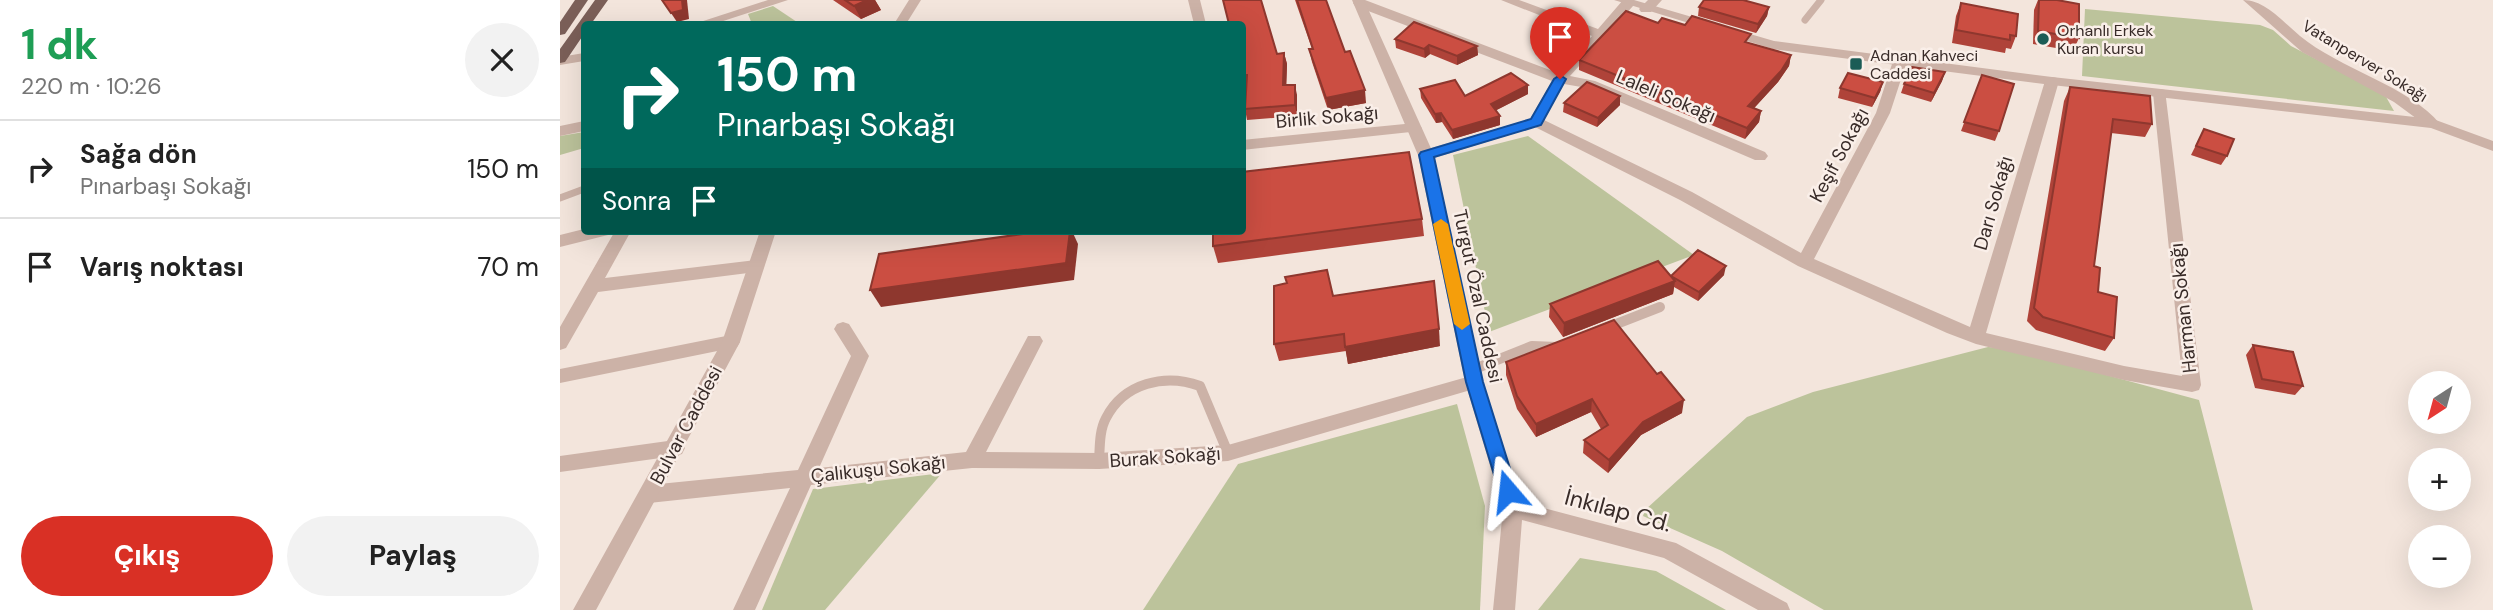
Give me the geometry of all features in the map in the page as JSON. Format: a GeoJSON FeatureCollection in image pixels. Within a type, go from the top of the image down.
{"type":"FeatureCollection","features":[{"type":"Feature","properties":{"kind":"main road"},"geometry":{"type":"LineString","coordinates":[[560,31],[582,0]]}},
{"type":"Feature","properties":{"kind":"main road"},"geometry":{"type":"LineString","coordinates":[[587,21],[601,0]]}},
{"type":"Feature","properties":{"kind":"main road"},"geometry":{"type":"LineString","coordinates":[[560,60],[581,29]]}},
{"type":"Feature","properties":{"kind":"street"},"geometry":{"type":"LineString","coordinates":[[711,21],[782,0]]}},
{"type":"Feature","properties":{"kind":"street"},"geometry":{"type":"LineString","coordinates":[[902,21],[915,0]]}},
{"type":"Feature","properties":{"kind":"street"},"geometry":{"type":"LineString","coordinates":[[1194,0],[1199,21]]}},
{"type":"Feature","properties":{"kind":"street"},"geometry":{"type":"LineString","coordinates":[[1507,0],[1600,34]]}},
{"type":"Feature","properties":{"kind":"street","name":"Vatanperver Sokağı"},"geometry":{"type":"LineString","coordinates":[[2249,0],[2307,49],[2399,99],[2432,124]]}},
{"type":"Feature","properties":{"kind":"street","name":"Laleli Sokağı"},"geometry":{"type":"LineString","coordinates":[[1359,1],[1560,79],[1590,84],[1760,156]]}},
{"type":"Feature","properties":{"kind":"street","name":"Turgut Özal Caddesi"},"geometry":{"type":"LineString","coordinates":[[1359,1],[1426,155],[1473,376],[1513,509],[1504,610]]}},
{"type":"Feature","properties":{"kind":"street"},"geometry":{"type":"LineString","coordinates":[[1536,122],[1560,79],[1600,34],[1624,1],[1651,4],[1773,45],[2052,81],[2432,124],[2493,146]]}},
{"type":"Feature","properties":{"kind":"street"},"geometry":{"type":"LineString","coordinates":[[560,60],[581,57]]}},
{"type":"Feature","properties":{"kind":"street","name":"Keşif Sokağı"},"geometry":{"type":"LineString","coordinates":[[1804,262],[1883,113],[1900,61]]}},
{"type":"Feature","properties":{"kind":"street","name":"Darı Sokağı"},"geometry":{"type":"LineString","coordinates":[[1976,337],[2052,81]]}},
{"type":"Feature","properties":{"kind":"street","name":"Harman Sokağı"},"geometry":{"type":"LineString","coordinates":[[1976,337],[2124,373],[2192,386],[2160,93]]}},
{"type":"Feature","properties":{"kind":"street"},"geometry":{"type":"LineString","coordinates":[[1426,155],[1536,122],[1674,189],[1804,262],[1976,337]]}},
{"type":"Feature","properties":{"kind":"street"},"geometry":{"type":"LineString","coordinates":[[560,131],[581,127]]}},
{"type":"Feature","properties":{"kind":"street","name":"Birlik Sokağı"},"geometry":{"type":"LineString","coordinates":[[1246,145],[1415,128]]}},
{"type":"Feature","properties":{"kind":"street"},"geometry":{"type":"LineString","coordinates":[[560,241],[585,235]]}},
{"type":"Feature","properties":{"kind":"street"},"geometry":{"type":"LineString","coordinates":[[562,337],[621,235]]}},
{"type":"Feature","properties":{"kind":"street","name":"Bulvar Caddesi"},"geometry":{"type":"LineString","coordinates":[[584,610],[731,342],[767,235]]}},
{"type":"Feature","properties":{"kind":"street"},"geometry":{"type":"LineString","coordinates":[[592,286],[756,266]]}},
{"type":"Feature","properties":{"kind":"street"},"geometry":{"type":"LineString","coordinates":[[744,610],[860,356],[843,329]]}},
{"type":"Feature","properties":{"kind":"street","name":"Çalıkuşu Sokağı"},"geometry":{"type":"LineString","coordinates":[[649,494],[972,460],[1034,341]]}},
{"type":"Feature","properties":{"kind":"street"},"geometry":{"type":"LineString","coordinates":[[560,376],[731,342]]}},
{"type":"Feature","properties":{"kind":"street","name":"Burak Sokağı"},"geometry":{"type":"LineString","coordinates":[[972,460],[1099,461],[1228,453],[1473,376]]}},
{"type":"Feature","properties":{"kind":"street"},"geometry":{"type":"LineString","coordinates":[[560,464],[675,448]]}},
{"type":"Feature","properties":{"kind":"street","name":"İnkılap Cd."},"geometry":{"type":"LineString","coordinates":[[1513,509],[1669,550],[1779,610]]}},
{"type":"Feature","properties":{"kind":"lane"},"geometry":{"type":"LineString","coordinates":[[1805,20],[1821,0]]}},
{"type":"Feature","properties":{"kind":"lane"},"geometry":{"type":"LineString","coordinates":[[560,198],[581,191]]}},
{"type":"Feature","properties":{"kind":"lane"},"geometry":{"type":"LineString","coordinates":[[1595,332],[1660,307]]}},
{"type":"Feature","properties":{"kind":"lane"},"geometry":{"type":"LineString","coordinates":[[1473,376],[1532,346],[1557,347],[1570,342]]}},
{"type":"Feature","properties":{"kind":"lane"},"geometry":{"type":"LineString","coordinates":[[1099,461],[1103,428],[1117,404],[1145,384],[1171,379],[1200,386],[1228,453]]}},
{"type":"Feature","properties":{"kind":"green space"},"geometry":{"type":"Polygon","coordinates":[[[773,6],[796,21],[751,21],[748,14],[773,6]]]}},
{"type":"Feature","properties":{"kind":"green space"},"geometry":{"type":"Polygon","coordinates":[[[2085,9],[2260,25],[2273,30],[2291,46],[2385,95],[2394,111],[2082,76],[2085,9]]]}},
{"type":"Feature","properties":{"kind":"green space"},"geometry":{"type":"Polygon","coordinates":[[[581,132],[581,149],[560,155],[560,136],[581,132]]]}},
{"type":"Feature","properties":{"kind":"green space"},"geometry":{"type":"Polygon","coordinates":[[[1528,136],[1694,255],[1489,332],[1453,155],[1528,136]]]}},
{"type":"Feature","properties":{"kind":"green space"},"geometry":{"type":"Polygon","coordinates":[[[1988,347],[2006,348],[2199,400],[2253,610],[1824,610],[1722,551],[1643,516],[1645,510],[1747,417],[1813,392],[1988,347]]]}},
{"type":"Feature","properties":{"kind":"green space"},"geometry":{"type":"Polygon","coordinates":[[[1457,404],[1485,506],[1480,610],[1143,610],[1238,464],[1457,404]]]}},
{"type":"Feature","properties":{"kind":"green space"},"geometry":{"type":"Polygon","coordinates":[[[942,473],[825,610],[762,610],[813,489],[942,473]]]}},
{"type":"Feature","properties":{"kind":"green space"},"geometry":{"type":"Polygon","coordinates":[[[1580,558],[1656,571],[1726,610],[1538,610],[1580,558]]]}},
{"type":"Feature","properties":{"kind":"building"},"geometry":{"type":"Polygon","coordinates":[[[662,0],[682,0],[683,10],[671,13],[662,0]]]}},
{"type":"Feature","properties":{"kind":"building"},"geometry":{"type":"Polygon","coordinates":[[[845,0],[867,0],[854,6],[845,0]]]}},
{"type":"Feature","properties":{"kind":"building"},"geometry":{"type":"Polygon","coordinates":[[[1223,0],[1261,0],[1277,54],[1284,53],[1283,85],[1295,85],[1295,105],[1246,109],[1246,21],[1228,21],[1223,0]]]}},
{"type":"Feature","properties":{"kind":"building"},"geometry":{"type":"Polygon","coordinates":[[[1297,0],[1326,0],[1345,52],[1350,51],[1365,90],[1326,98],[1309,49],[1313,49],[1297,0]]]}},
{"type":"Feature","properties":{"kind":"building"},"geometry":{"type":"Polygon","coordinates":[[[1704,0],[1743,0],[1769,7],[1758,24],[1699,7],[1704,0]]]}},
{"type":"Feature","properties":{"kind":"building"},"geometry":{"type":"Polygon","coordinates":[[[2039,0],[2079,4],[2079,38],[2038,31],[2039,0]]]}},
{"type":"Feature","properties":{"kind":"building"},"geometry":{"type":"Polygon","coordinates":[[[1961,3],[2018,14],[2016,36],[2010,35],[2010,40],[1956,30],[1961,3]]]}},
{"type":"Feature","properties":{"kind":"building"},"geometry":{"type":"Polygon","coordinates":[[[1626,11],[1658,23],[1662,18],[1685,25],[1692,16],[1751,34],[1745,42],[1791,55],[1781,71],[1748,106],[1761,111],[1747,128],[1579,60],[1626,11]]]}},
{"type":"Feature","properties":{"kind":"building"},"geometry":{"type":"Polygon","coordinates":[[[1414,22],[1477,46],[1457,56],[1429,45],[1424,49],[1395,39],[1414,22]]]}},
{"type":"Feature","properties":{"kind":"building"},"geometry":{"type":"Polygon","coordinates":[[[1912,67],[1945,72],[1934,93],[1904,84],[1912,67]]]}},
{"type":"Feature","properties":{"kind":"building"},"geometry":{"type":"Polygon","coordinates":[[[1511,73],[1528,85],[1491,104],[1500,116],[1452,130],[1441,113],[1435,114],[1420,89],[1455,80],[1465,96],[1511,73]]]}},
{"type":"Feature","properties":{"kind":"building"},"geometry":{"type":"Polygon","coordinates":[[[1848,73],[1883,82],[1875,98],[1840,88],[1848,73]]]}},
{"type":"Feature","properties":{"kind":"building"},"geometry":{"type":"Polygon","coordinates":[[[1982,75],[2014,84],[1999,131],[1964,122],[1982,75]]]}},
{"type":"Feature","properties":{"kind":"building"},"geometry":{"type":"Polygon","coordinates":[[[1587,82],[1620,96],[1598,118],[1564,103],[1587,82]]]}},
{"type":"Feature","properties":{"kind":"building"},"geometry":{"type":"Polygon","coordinates":[[[2070,87],[2150,96],[2152,124],[2113,119],[2094,266],[2100,268],[2098,292],[2117,297],[2114,338],[2043,317],[2034,308],[2070,87]]]}},
{"type":"Feature","properties":{"kind":"building"},"geometry":{"type":"Polygon","coordinates":[[[2204,129],[2234,139],[2227,156],[2196,146],[2204,129]]]}},
{"type":"Feature","properties":{"kind":"building"},"geometry":{"type":"Polygon","coordinates":[[[1409,152],[1422,219],[1213,246],[1213,235],[1246,235],[1246,172],[1409,152]]]}},
{"type":"Feature","properties":{"kind":"building"},"geometry":{"type":"Polygon","coordinates":[[[1015,235],[1070,235],[1066,263],[870,290],[879,254],[1015,235]]]}},
{"type":"Feature","properties":{"kind":"building"},"geometry":{"type":"Polygon","coordinates":[[[1698,250],[1726,266],[1699,292],[1671,276],[1698,250]]]}},
{"type":"Feature","properties":{"kind":"building"},"geometry":{"type":"Polygon","coordinates":[[[1658,261],[1675,281],[1564,323],[1550,304],[1658,261]]]}},
{"type":"Feature","properties":{"kind":"building"},"geometry":{"type":"Polygon","coordinates":[[[1327,270],[1333,296],[1434,281],[1439,329],[1345,347],[1344,334],[1274,344],[1274,286],[1287,283],[1285,277],[1327,270]]]}},
{"type":"Feature","properties":{"kind":"building"},"geometry":{"type":"Polygon","coordinates":[[[1614,320],[1657,374],[1661,372],[1684,400],[1643,422],[1609,460],[1584,440],[1608,425],[1592,399],[1536,424],[1517,396],[1506,362],[1614,320]]]}},
{"type":"Feature","properties":{"kind":"building"},"geometry":{"type":"Polygon","coordinates":[[[2253,345],[2293,352],[2303,386],[2262,379],[2253,345]]]}},
{"type":"Feature","properties":{"kind":"slow traffic"},"geometry":{"type":"LineString","coordinates":[[1441,224],[1462,324]]}},
{"type":"Feature","properties":{"kind":"place","name":"Orhanlı Erkek Kuran kursu"},"geometry":{"type":"Point","coordinates":[2043,39]}},
{"type":"Feature","properties":{"kind":"place","name":"Adnan Kahveci Caddesi"},"geometry":{"type":"Point","coordinates":[1856,64]}},
{"type":"Feature","properties":{"kind":"route"},"geometry":{"type":"LineString","coordinates":[[1508,491],[1474,382],[1426,155],[1536,122],[1560,79]]}}]}
